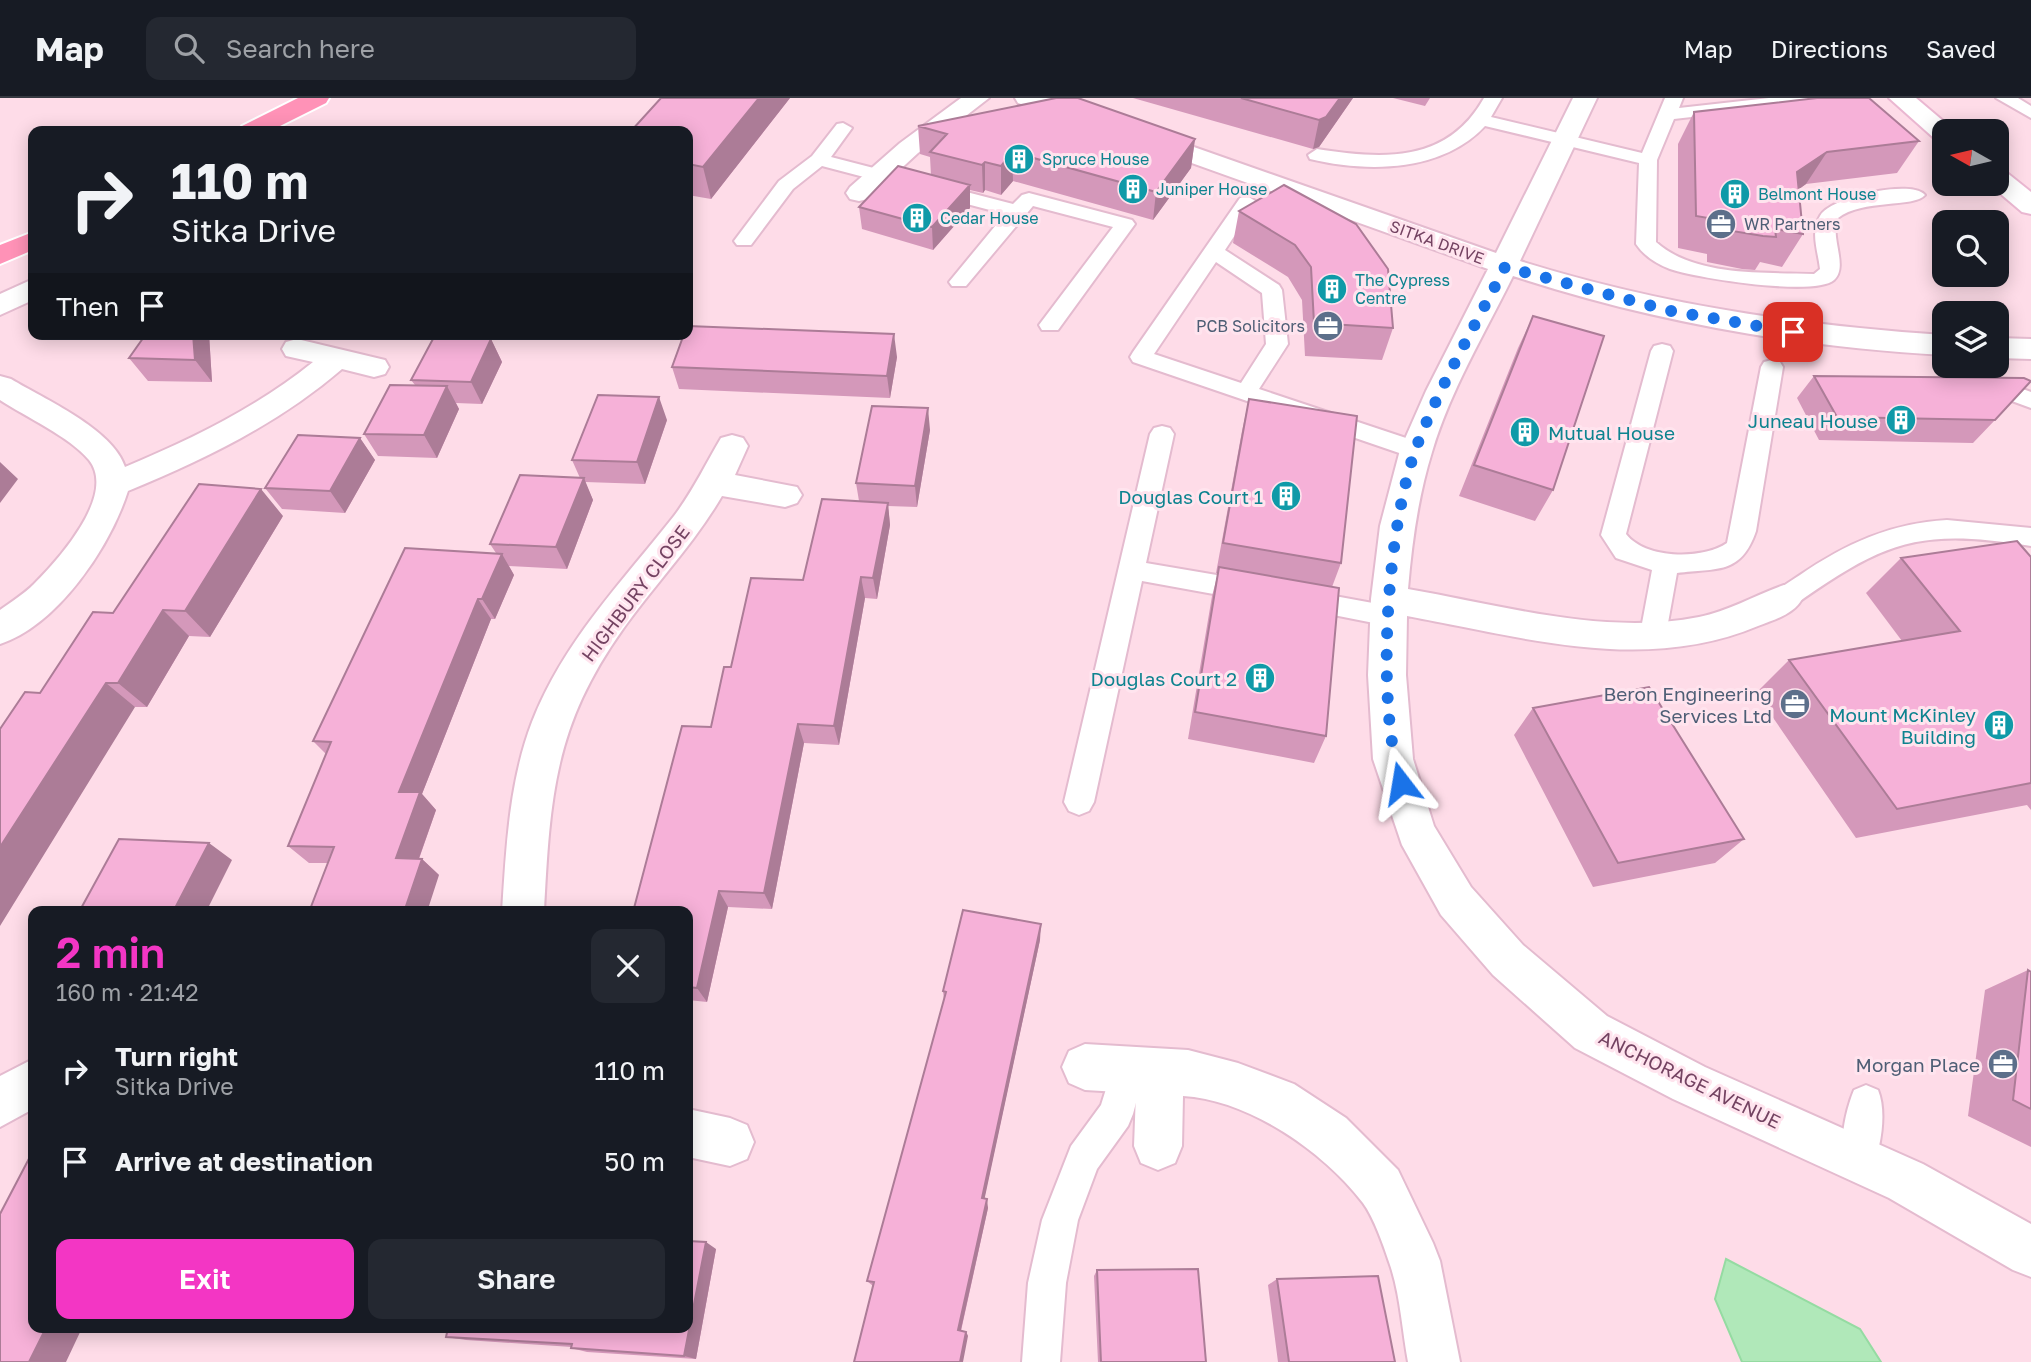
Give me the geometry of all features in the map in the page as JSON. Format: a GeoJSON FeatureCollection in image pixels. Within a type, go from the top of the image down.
{"type":"FeatureCollection","features":[{"type":"Feature","properties":{"kind":"main road"},"geometry":{"type":"LineString","coordinates":[[261,126],[317,98]]}},
{"type":"Feature","properties":{"kind":"main road"},"geometry":{"type":"LineString","coordinates":[[0,256],[28,242]]}},
{"type":"Feature","properties":{"kind":"street"},"geometry":{"type":"LineString","coordinates":[[859,193],[909,148],[977,98]]}},
{"type":"Feature","properties":{"kind":"street","name":"SITKA DRIVE"},"geometry":{"type":"LineString","coordinates":[[1027,98],[1505,267],[1671,311],[1750,326],[1814,335],[1932,344]]}},
{"type":"Feature","properties":{"kind":"street","name":"ANCHORAGE AVENUE"},"geometry":{"type":"LineString","coordinates":[[1585,98],[1505,267],[1441,391],[1416,450],[1397,526],[1389,607],[1387,675],[1393,759],[1416,832],[1456,901],[1508,960],[1591,1032],[1689,1083],[1906,1181],[2031,1252]]}},
{"type":"Feature","properties":{"kind":"street"},"geometry":{"type":"LineString","coordinates":[[1901,98],[1932,124]]}},
{"type":"Feature","properties":{"kind":"street"},"geometry":{"type":"LineString","coordinates":[[2009,187],[2031,206]]}},
{"type":"Feature","properties":{"kind":"street"},"geometry":{"type":"LineString","coordinates":[[0,306],[28,291]]}},
{"type":"Feature","properties":{"kind":"street"},"geometry":{"type":"LineString","coordinates":[[2009,348],[2031,349]]}},
{"type":"Feature","properties":{"kind":"street"},"geometry":{"type":"LineString","coordinates":[[297,349],[374,367]]}},
{"type":"Feature","properties":{"kind":"street"},"geometry":{"type":"LineString","coordinates":[[114,484],[223,438],[262,416],[291,397],[337,358]]}},
{"type":"Feature","properties":{"kind":"street"},"geometry":{"type":"LineString","coordinates":[[0,386],[89,442],[106,458],[114,484],[102,520],[80,557],[45,597],[0,629]]}},
{"type":"Feature","properties":{"kind":"street","name":"HIGHBURY CLOSE"},"geometry":{"type":"LineString","coordinates":[[524,906],[534,795],[548,732],[595,641],[691,518],[714,484],[732,446]]}},
{"type":"Feature","properties":{"kind":"street"},"geometry":{"type":"LineString","coordinates":[[714,484],[785,495]]}},
{"type":"Feature","properties":{"kind":"street"},"geometry":{"type":"LineString","coordinates":[[1389,607],[1630,635],[1688,633],[1736,622],[1784,599]]}},
{"type":"Feature","properties":{"kind":"street"},"geometry":{"type":"LineString","coordinates":[[1158,1146],[1124,1069],[1188,1073],[1238,1086],[1277,1101],[1329,1135],[1381,1187],[1415,1261],[1434,1362]]}},
{"type":"Feature","properties":{"kind":"street"},"geometry":{"type":"LineString","coordinates":[[0,1103],[28,1085]]}},
{"type":"Feature","properties":{"kind":"lane"},"geometry":{"type":"LineString","coordinates":[[1317,155],[1385,162],[1413,158],[1455,144],[1471,133],[1493,98]]}},
{"type":"Feature","properties":{"kind":"lane"},"geometry":{"type":"LineString","coordinates":[[1815,98],[1670,106],[1648,160],[1646,244],[1652,253],[1687,267],[1709,272],[1816,279],[1826,276],[1830,269],[1825,226],[1829,215],[1841,206],[1858,200],[1915,195]]}},
{"type":"Feature","properties":{"kind":"lane"},"geometry":{"type":"LineString","coordinates":[[2005,98],[2031,113]]}},
{"type":"Feature","properties":{"kind":"lane"},"geometry":{"type":"LineString","coordinates":[[1481,120],[1648,160]]}},
{"type":"Feature","properties":{"kind":"lane"},"geometry":{"type":"LineString","coordinates":[[744,241],[786,185],[819,160],[843,128]]}},
{"type":"Feature","properties":{"kind":"lane"},"geometry":{"type":"LineString","coordinates":[[819,160],[1017,211]]}},
{"type":"Feature","properties":{"kind":"lane"},"geometry":{"type":"LineString","coordinates":[[959,282],[1029,199],[1125,224],[1050,326]]}},
{"type":"Feature","properties":{"kind":"lane"},"geometry":{"type":"LineString","coordinates":[[1247,202],[1141,356],[1416,450]]}},
{"type":"Feature","properties":{"kind":"lane"},"geometry":{"type":"LineString","coordinates":[[1213,251],[1272,290],[1277,344],[1246,392]]}},
{"type":"Feature","properties":{"kind":"lane"},"geometry":{"type":"LineString","coordinates":[[1662,351],[1613,535],[1625,551],[1666,565],[1724,558],[1738,548],[1744,531],[1772,367]]}},
{"type":"Feature","properties":{"kind":"lane"},"geometry":{"type":"LineString","coordinates":[[1986,378],[1990,385],[2031,400]]}},
{"type":"Feature","properties":{"kind":"lane"},"geometry":{"type":"LineString","coordinates":[[1079,802],[1162,434]]}},
{"type":"Feature","properties":{"kind":"lane"},"geometry":{"type":"LineString","coordinates":[[1784,599],[1853,554],[1895,536],[1926,530],[1963,530],[2031,537]]}},
{"type":"Feature","properties":{"kind":"lane"},"geometry":{"type":"LineString","coordinates":[[1653,634],[1666,565]]}},
{"type":"Feature","properties":{"kind":"lane"},"geometry":{"type":"LineString","coordinates":[[1132,570],[1389,607]]}},
{"type":"Feature","properties":{"kind":"lane"},"geometry":{"type":"LineString","coordinates":[[1041,1362],[1046,1283],[1059,1220],[1083,1158],[1116,1114],[1124,1069]]}},
{"type":"Feature","properties":{"kind":"lane"},"geometry":{"type":"LineString","coordinates":[[1859,1159],[1866,1102]]}},
{"type":"Feature","properties":{"kind":"shaded area"},"geometry":{"type":"Polygon","coordinates":[[[1726,1259],[1860,1329],[1881,1362],[1742,1362],[1715,1299],[1726,1259]]]}},
{"type":"Feature","properties":{"kind":"building"},"geometry":{"type":"Polygon","coordinates":[[[661,98],[759,98],[703,167],[693,165],[693,126],[636,126],[661,98]]]}},
{"type":"Feature","properties":{"kind":"building"},"geometry":{"type":"Polygon","coordinates":[[[1056,98],[1078,98],[1195,139],[1156,192],[1012,152],[1001,166],[985,162],[982,165],[930,152],[947,134],[918,126],[1056,98]]]}},
{"type":"Feature","properties":{"kind":"building"},"geometry":{"type":"Polygon","coordinates":[[[1241,98],[1340,98],[1326,117],[1319,120],[1241,98]]]}},
{"type":"Feature","properties":{"kind":"building"},"geometry":{"type":"Polygon","coordinates":[[[1817,98],[1869,98],[1919,141],[1827,152],[1797,172],[1803,234],[1775,229],[1776,237],[1726,230],[1726,221],[1696,216],[1694,112],[1817,98]]]}},
{"type":"Feature","properties":{"kind":"building"},"geometry":{"type":"Polygon","coordinates":[[[898,166],[970,185],[932,227],[859,207],[898,166]]]}},
{"type":"Feature","properties":{"kind":"building"},"geometry":{"type":"Polygon","coordinates":[[[1284,185],[1356,224],[1388,269],[1393,328],[1314,323],[1311,267],[1295,245],[1239,211],[1284,185]]]}},
{"type":"Feature","properties":{"kind":"building","name":"Mutual House"},"geometry":{"type":"Polygon","coordinates":[[[1533,316],[1604,336],[1553,490],[1474,465],[1533,316]]]}},
{"type":"Feature","properties":{"kind":"building"},"geometry":{"type":"Polygon","coordinates":[[[693,326],[894,334],[887,376],[672,367],[682,340],[693,340],[693,326]]]}},
{"type":"Feature","properties":{"kind":"building"},"geometry":{"type":"Polygon","coordinates":[[[142,340],[193,340],[195,360],[129,358],[142,340]]]}},
{"type":"Feature","properties":{"kind":"building"},"geometry":{"type":"Polygon","coordinates":[[[432,340],[491,340],[471,382],[411,380],[432,340]]]}},
{"type":"Feature","properties":{"kind":"building"},"geometry":{"type":"Polygon","coordinates":[[[1814,376],[2024,378],[2031,381],[1995,420],[1837,417],[1814,376]]]}},
{"type":"Feature","properties":{"kind":"building"},"geometry":{"type":"Polygon","coordinates":[[[390,385],[447,386],[424,435],[364,434],[390,385]]]}},
{"type":"Feature","properties":{"kind":"building"},"geometry":{"type":"Polygon","coordinates":[[[598,395],[659,397],[637,462],[572,460],[598,395]]]}},
{"type":"Feature","properties":{"kind":"building","name":"Douglas Court 1"},"geometry":{"type":"Polygon","coordinates":[[[1249,399],[1357,416],[1341,563],[1223,543],[1249,399]]]}},
{"type":"Feature","properties":{"kind":"building"},"geometry":{"type":"Polygon","coordinates":[[[872,406],[928,408],[915,486],[856,483],[872,406]]]}},
{"type":"Feature","properties":{"kind":"building"},"geometry":{"type":"Polygon","coordinates":[[[298,435],[360,438],[330,491],[265,488],[298,435]]]}},
{"type":"Feature","properties":{"kind":"building"},"geometry":{"type":"Polygon","coordinates":[[[520,475],[584,478],[556,547],[490,544],[520,475]]]}},
{"type":"Feature","properties":{"kind":"building"},"geometry":{"type":"Polygon","coordinates":[[[199,484],[261,489],[185,611],[163,610],[118,683],[106,683],[0,847],[0,729],[25,692],[40,693],[93,612],[113,613],[199,484]]]}},
{"type":"Feature","properties":{"kind":"building"},"geometry":{"type":"Polygon","coordinates":[[[822,499],[888,503],[873,578],[861,577],[834,726],[798,724],[764,893],[719,891],[697,988],[693,988],[693,906],[635,906],[682,726],[711,727],[724,667],[731,667],[751,578],[803,580],[822,499]]]}},
{"type":"Feature","properties":{"kind":"building"},"geometry":{"type":"Polygon","coordinates":[[[2017,541],[2031,557],[2031,783],[1897,809],[1789,660],[1960,631],[1901,558],[2017,541]]]}},
{"type":"Feature","properties":{"kind":"building"},"geometry":{"type":"Polygon","coordinates":[[[405,548],[502,554],[482,599],[478,599],[399,792],[420,792],[396,858],[422,859],[406,906],[311,906],[334,847],[288,846],[331,742],[313,741],[405,548]]]}},
{"type":"Feature","properties":{"kind":"building","name":"Douglas Court 2"},"geometry":{"type":"Polygon","coordinates":[[[1219,567],[1339,588],[1326,736],[1195,712],[1219,567]]]}},
{"type":"Feature","properties":{"kind":"building"},"geometry":{"type":"Polygon","coordinates":[[[1649,687],[1744,839],[1618,863],[1533,708],[1649,687]]]}},
{"type":"Feature","properties":{"kind":"building"},"geometry":{"type":"Polygon","coordinates":[[[119,839],[209,843],[176,906],[82,906],[119,839]]]}},
{"type":"Feature","properties":{"kind":"building"},"geometry":{"type":"Polygon","coordinates":[[[963,910],[1041,924],[982,1198],[987,1199],[958,1330],[966,1332],[960,1362],[854,1362],[874,1282],[867,1281],[946,992],[943,991],[963,910]]]}},
{"type":"Feature","properties":{"kind":"building"},"geometry":{"type":"Polygon","coordinates":[[[2028,970],[2031,972],[2031,1109],[2013,1100],[2028,970]]]}},
{"type":"Feature","properties":{"kind":"building"},"geometry":{"type":"Polygon","coordinates":[[[28,1161],[28,1333],[44,1333],[29,1362],[0,1362],[0,1214],[28,1161]]]}},
{"type":"Feature","properties":{"kind":"building"},"geometry":{"type":"Polygon","coordinates":[[[693,1241],[706,1242],[693,1309],[693,1241]]]}},
{"type":"Feature","properties":{"kind":"building"},"geometry":{"type":"Polygon","coordinates":[[[1198,1269],[1206,1362],[1101,1362],[1097,1270],[1198,1269]]]}},
{"type":"Feature","properties":{"kind":"building"},"geometry":{"type":"Polygon","coordinates":[[[1378,1276],[1395,1362],[1289,1362],[1277,1279],[1378,1276]]]}},
{"type":"Feature","properties":{"kind":"building"},"geometry":{"type":"Polygon","coordinates":[[[447,1333],[688,1333],[684,1356],[571,1348],[572,1344],[446,1337],[447,1333]]]}},
{"type":"Feature","properties":{"kind":"place","name":"Spruce House"},"geometry":{"type":"Point","coordinates":[1019,159]}},
{"type":"Feature","properties":{"kind":"place","name":"Juniper House"},"geometry":{"type":"Point","coordinates":[1133,189]}},
{"type":"Feature","properties":{"kind":"place","name":"Belmont House"},"geometry":{"type":"Point","coordinates":[1735,194]}},
{"type":"Feature","properties":{"kind":"place","name":"Cedar House"},"geometry":{"type":"Point","coordinates":[917,218]}},
{"type":"Feature","properties":{"kind":"place","name":"WR Partners"},"geometry":{"type":"Point","coordinates":[1721,224]}},
{"type":"Feature","properties":{"kind":"place","name":"The Cypress Centre"},"geometry":{"type":"Point","coordinates":[1332,289]}},
{"type":"Feature","properties":{"kind":"place","name":"PCB Solicitors"},"geometry":{"type":"Point","coordinates":[1328,326]}},
{"type":"Feature","properties":{"kind":"place","name":"Juneau House"},"geometry":{"type":"Point","coordinates":[1901,420]}},
{"type":"Feature","properties":{"kind":"place","name":"Mutual House"},"geometry":{"type":"Point","coordinates":[1525,432]}},
{"type":"Feature","properties":{"kind":"place","name":"Douglas Court 1"},"geometry":{"type":"Point","coordinates":[1286,496]}},
{"type":"Feature","properties":{"kind":"place","name":"Douglas Court 2"},"geometry":{"type":"Point","coordinates":[1260,678]}},
{"type":"Feature","properties":{"kind":"place","name":"Beron Engineering Services Ltd"},"geometry":{"type":"Point","coordinates":[1795,704]}},
{"type":"Feature","properties":{"kind":"place","name":"Mount McKinley Building"},"geometry":{"type":"Point","coordinates":[1999,725]}},
{"type":"Feature","properties":{"kind":"place","name":"Morgan Place"},"geometry":{"type":"Point","coordinates":[2003,1064]}},
{"type":"Feature","properties":{"kind":"route"},"geometry":{"type":"LineString","coordinates":[[1401,783],[1393,759],[1387,675],[1390,598],[1397,526],[1416,450],[1441,391],[1505,267],[1671,311],[1793,332]]}}]}
